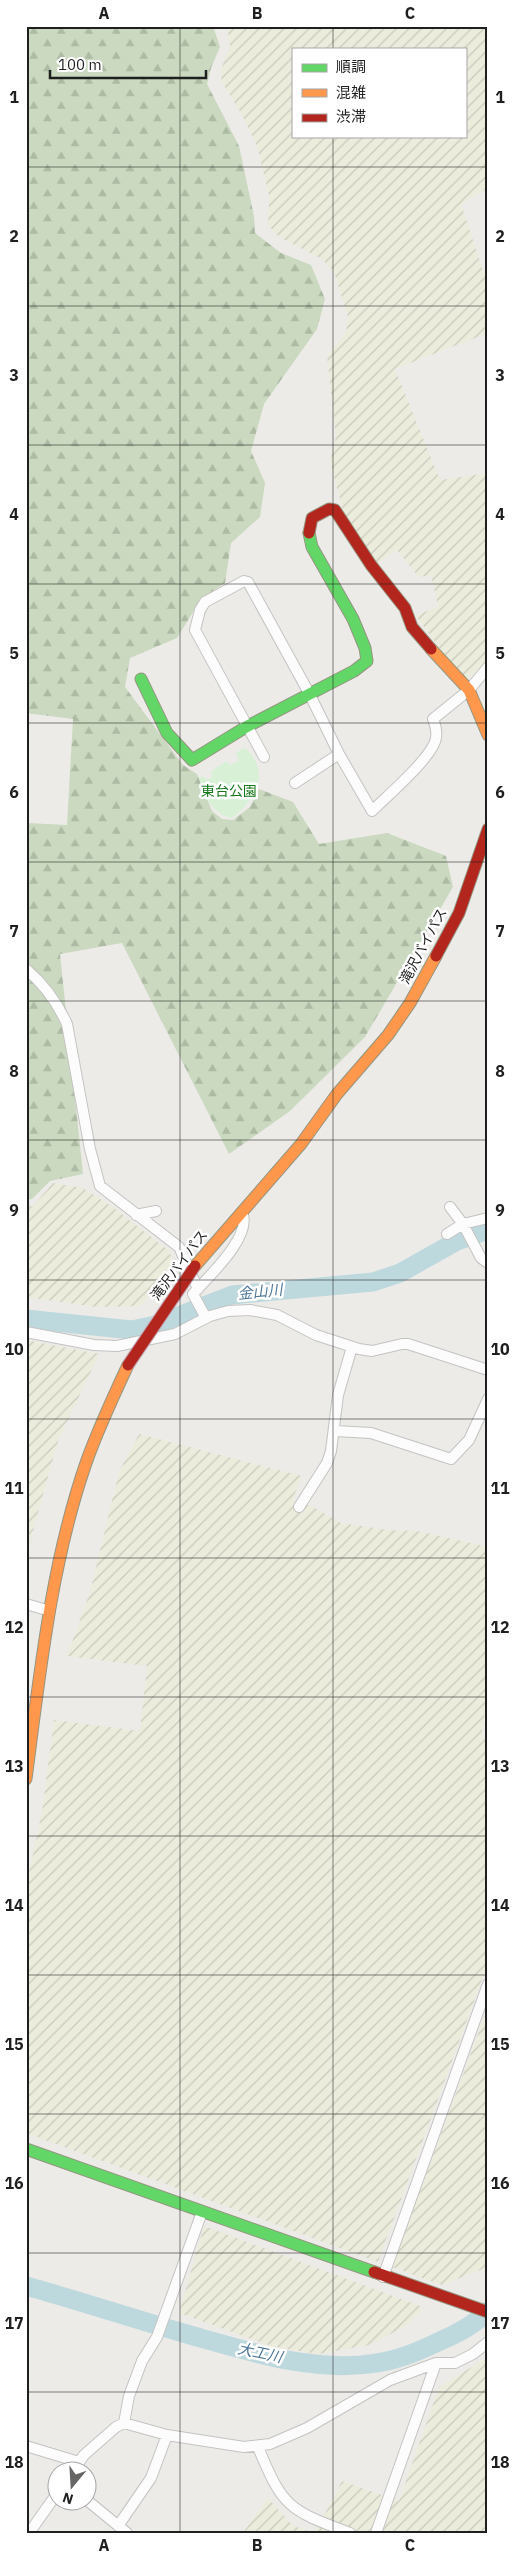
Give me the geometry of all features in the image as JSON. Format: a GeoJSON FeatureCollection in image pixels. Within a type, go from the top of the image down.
{"type":"FeatureCollection","features":[{"type":"Feature","properties":{"kind":"main road"},"geometry":{"type":"LineString","coordinates":[[141,679],[167,733],[192,760],[246,727],[354,671],[366,661],[366,649],[359,633],[312,547],[309,531],[312,518],[329,509],[335,510],[371,565],[405,608],[412,627],[469,690],[488,735]]}},
{"type":"Feature","properties":{"kind":"main road","name":"滝沢バイパス"},"geometry":{"type":"LineString","coordinates":[[26,1779],[50,1612],[65,1535],[84,1465],[106,1408],[128,1365],[195,1266],[301,1144],[337,1094],[388,1035],[410,1003],[459,913],[473,878],[488,829]]}},
{"type":"Feature","properties":{"kind":"main road"},"geometry":{"type":"LineString","coordinates":[[26,2149],[488,2312]]}},
{"type":"Feature","properties":{"kind":"street"},"geometry":{"type":"LineString","coordinates":[[264,758],[195,630],[200,610],[205,602],[244,581],[248,582],[309,693],[339,754],[372,811],[409,775],[432,748],[436,738],[433,718],[469,690],[488,667]]}},
{"type":"Feature","properties":{"kind":"street"},"geometry":{"type":"LineString","coordinates":[[295,783],[339,754]]}},
{"type":"Feature","properties":{"kind":"street"},"geometry":{"type":"LineString","coordinates":[[26,969],[48,990],[59,1006],[67,1024],[90,1149],[100,1186],[178,1247],[198,1289]]}},
{"type":"Feature","properties":{"kind":"street"},"geometry":{"type":"LineString","coordinates":[[450,1207],[463,1224],[481,1258],[488,1264]]}},
{"type":"Feature","properties":{"kind":"street"},"geometry":{"type":"LineString","coordinates":[[136,1215],[156,1211]]}},
{"type":"Feature","properties":{"kind":"street"},"geometry":{"type":"LineString","coordinates":[[206,1318],[193,1294],[238,1242],[244,1218],[241,1211]]}},
{"type":"Feature","properties":{"kind":"street"},"geometry":{"type":"LineString","coordinates":[[447,1234],[463,1224],[488,1218]]}},
{"type":"Feature","properties":{"kind":"street"},"geometry":{"type":"LineString","coordinates":[[26,1332],[116,1346],[175,1334],[206,1318],[228,1311],[263,1312],[276,1315],[332,1342],[372,1351],[408,1344],[488,1370]]}},
{"type":"Feature","properties":{"kind":"street"},"geometry":{"type":"LineString","coordinates":[[299,1507],[327,1463],[335,1431],[338,1395],[352,1347]]}},
{"type":"Feature","properties":{"kind":"street"},"geometry":{"type":"LineString","coordinates":[[335,1431],[372,1433],[451,1459],[469,1440],[488,1399]]}},
{"type":"Feature","properties":{"kind":"street"},"geometry":{"type":"LineString","coordinates":[[26,1604],[50,1612]]}},
{"type":"Feature","properties":{"kind":"street"},"geometry":{"type":"LineString","coordinates":[[383,2276],[488,1984]]}},
{"type":"Feature","properties":{"kind":"street"},"geometry":{"type":"LineString","coordinates":[[124,2423],[130,2396],[142,2361],[157,2337],[202,2212]]}},
{"type":"Feature","properties":{"kind":"street"},"geometry":{"type":"LineString","coordinates":[[26,2446],[79,2462],[116,2427],[124,2423],[168,2435],[244,2447],[258,2447],[307,2428],[390,2380],[436,2363],[455,2363],[473,2354],[488,2342]]}},
{"type":"Feature","properties":{"kind":"street"},"geometry":{"type":"LineString","coordinates":[[376,2533],[436,2363]]}},
{"type":"Feature","properties":{"kind":"street"},"geometry":{"type":"LineString","coordinates":[[98,2509],[122,2529],[151,2478],[168,2435]]}},
{"type":"Feature","properties":{"kind":"street"},"geometry":{"type":"LineString","coordinates":[[258,2447],[272,2483],[283,2499],[296,2511],[350,2533]]}},
{"type":"Feature","properties":{"kind":"street"},"geometry":{"type":"LineString","coordinates":[[29,2533],[48,2506]]}},
{"type":"Feature","properties":{"kind":"green space"},"geometry":{"type":"Polygon","coordinates":[[[26,26],[210,26],[214,29],[220,47],[211,68],[207,84],[239,146],[254,216],[255,233],[281,253],[311,265],[325,299],[317,329],[264,404],[251,451],[265,483],[260,517],[231,543],[225,583],[201,599],[177,638],[130,658],[125,687],[183,765],[197,774],[212,811],[222,819],[233,820],[250,807],[259,789],[293,802],[319,844],[387,833],[446,856],[453,887],[365,1037],[290,1111],[229,1154],[122,943],[60,954],[83,1174],[50,1181],[32,1199],[26,1200],[26,823],[67,825],[73,719],[26,713],[26,26]]]}},
{"type":"Feature","properties":{"kind":"green space"},"geometry":{"type":"Polygon","coordinates":[[[227,26],[488,26],[488,188],[461,204],[484,274],[488,274],[488,333],[395,369],[440,480],[488,473],[488,661],[467,679],[444,654],[416,616],[438,606],[431,575],[419,577],[397,550],[375,565],[345,518],[330,461],[336,437],[327,356],[346,332],[348,317],[334,272],[322,259],[279,237],[268,225],[269,196],[257,146],[241,113],[222,82],[220,72],[230,46],[227,26]]]}},
{"type":"Feature","properties":{"kind":"green space","name":"東台公園"},"geometry":{"type":"Polygon","coordinates":[[[243,748],[251,754],[258,767],[258,784],[245,806],[232,818],[220,813],[210,804],[199,778],[203,776],[207,780],[212,777],[211,771],[227,761],[230,765],[239,761],[236,753],[243,748]]]}},
{"type":"Feature","properties":{"kind":"green space"},"geometry":{"type":"Polygon","coordinates":[[[53,1183],[83,1188],[114,1208],[169,1251],[173,1261],[141,1306],[96,1307],[26,1297],[26,1206],[33,1206],[53,1183]]]}},
{"type":"Feature","properties":{"kind":"green space"},"geometry":{"type":"Polygon","coordinates":[[[26,1340],[99,1354],[58,1441],[26,1556],[26,1340]]]}},
{"type":"Feature","properties":{"kind":"green space"},"geometry":{"type":"Polygon","coordinates":[[[139,1434],[302,1476],[293,1499],[317,1509],[341,1523],[388,1530],[418,1531],[488,1547],[488,1712],[485,1712],[481,1737],[488,1739],[488,1963],[378,2262],[26,2133],[28,2114],[26,2113],[26,1887],[42,1812],[54,1720],[140,1731],[147,1666],[67,1656],[90,1592],[119,1472],[139,1434]]]}},
{"type":"Feature","properties":{"kind":"green space"},"geometry":{"type":"Polygon","coordinates":[[[488,2007],[488,2267],[442,2285],[392,2267],[488,2007]]]}},
{"type":"Feature","properties":{"kind":"green space"},"geometry":{"type":"Polygon","coordinates":[[[204,2226],[420,2306],[420,2313],[406,2326],[369,2345],[318,2354],[274,2347],[179,2313],[204,2226]]]}},
{"type":"Feature","properties":{"kind":"green space"},"geometry":{"type":"Polygon","coordinates":[[[488,2357],[488,2533],[315,2533],[342,2481],[399,2501],[439,2387],[488,2357]]]}},
{"type":"Feature","properties":{"kind":"green space"},"geometry":{"type":"Polygon","coordinates":[[[268,2498],[293,2526],[315,2533],[243,2533],[268,2498]]]}},
{"type":"Feature","properties":{"kind":"waterway","name":"金山川"},"geometry":{"type":"LineString","coordinates":[[26,1319],[132,1330],[155,1325],[232,1295],[373,1282],[400,1273],[457,1241],[488,1230]]}},
{"type":"Feature","properties":{"kind":"waterway","name":"大工川"},"geometry":{"type":"LineString","coordinates":[[26,2286],[263,2355],[285,2360],[331,2365],[376,2363],[409,2355],[460,2332],[472,2325],[488,2311]]}},
{"type":"Feature","properties":{"kind":"traffic: fast"},"geometry":{"type":"LineString","coordinates":[[141,679],[167,733],[192,760],[246,727],[354,671],[367,661],[365,648],[353,619],[312,547],[309,533]]}},
{"type":"Feature","properties":{"kind":"traffic: fast"},"geometry":{"type":"LineString","coordinates":[[26,2149],[374,2272]]}},
{"type":"Feature","properties":{"kind":"traffic: slow"},"geometry":{"type":"LineString","coordinates":[[431,649],[469,690],[488,735]]}},
{"type":"Feature","properties":{"kind":"traffic: slow"},"geometry":{"type":"LineString","coordinates":[[195,1266],[301,1144],[337,1094],[388,1035],[410,1003],[436,956]]}},
{"type":"Feature","properties":{"kind":"traffic: slow"},"geometry":{"type":"LineString","coordinates":[[26,1779],[48,1619],[64,1540],[86,1463],[128,1365]]}},
{"type":"Feature","properties":{"kind":"traffic: jam"},"geometry":{"type":"LineString","coordinates":[[309,533],[312,518],[329,509],[335,510],[371,565],[405,608],[412,627],[431,649]]}},
{"type":"Feature","properties":{"kind":"traffic: jam"},"geometry":{"type":"LineString","coordinates":[[436,956],[459,913],[488,829]]}},
{"type":"Feature","properties":{"kind":"traffic: jam"},"geometry":{"type":"LineString","coordinates":[[128,1365],[195,1266]]}},
{"type":"Feature","properties":{"kind":"traffic: jam"},"geometry":{"type":"LineString","coordinates":[[374,2272],[488,2312]]}}]}
